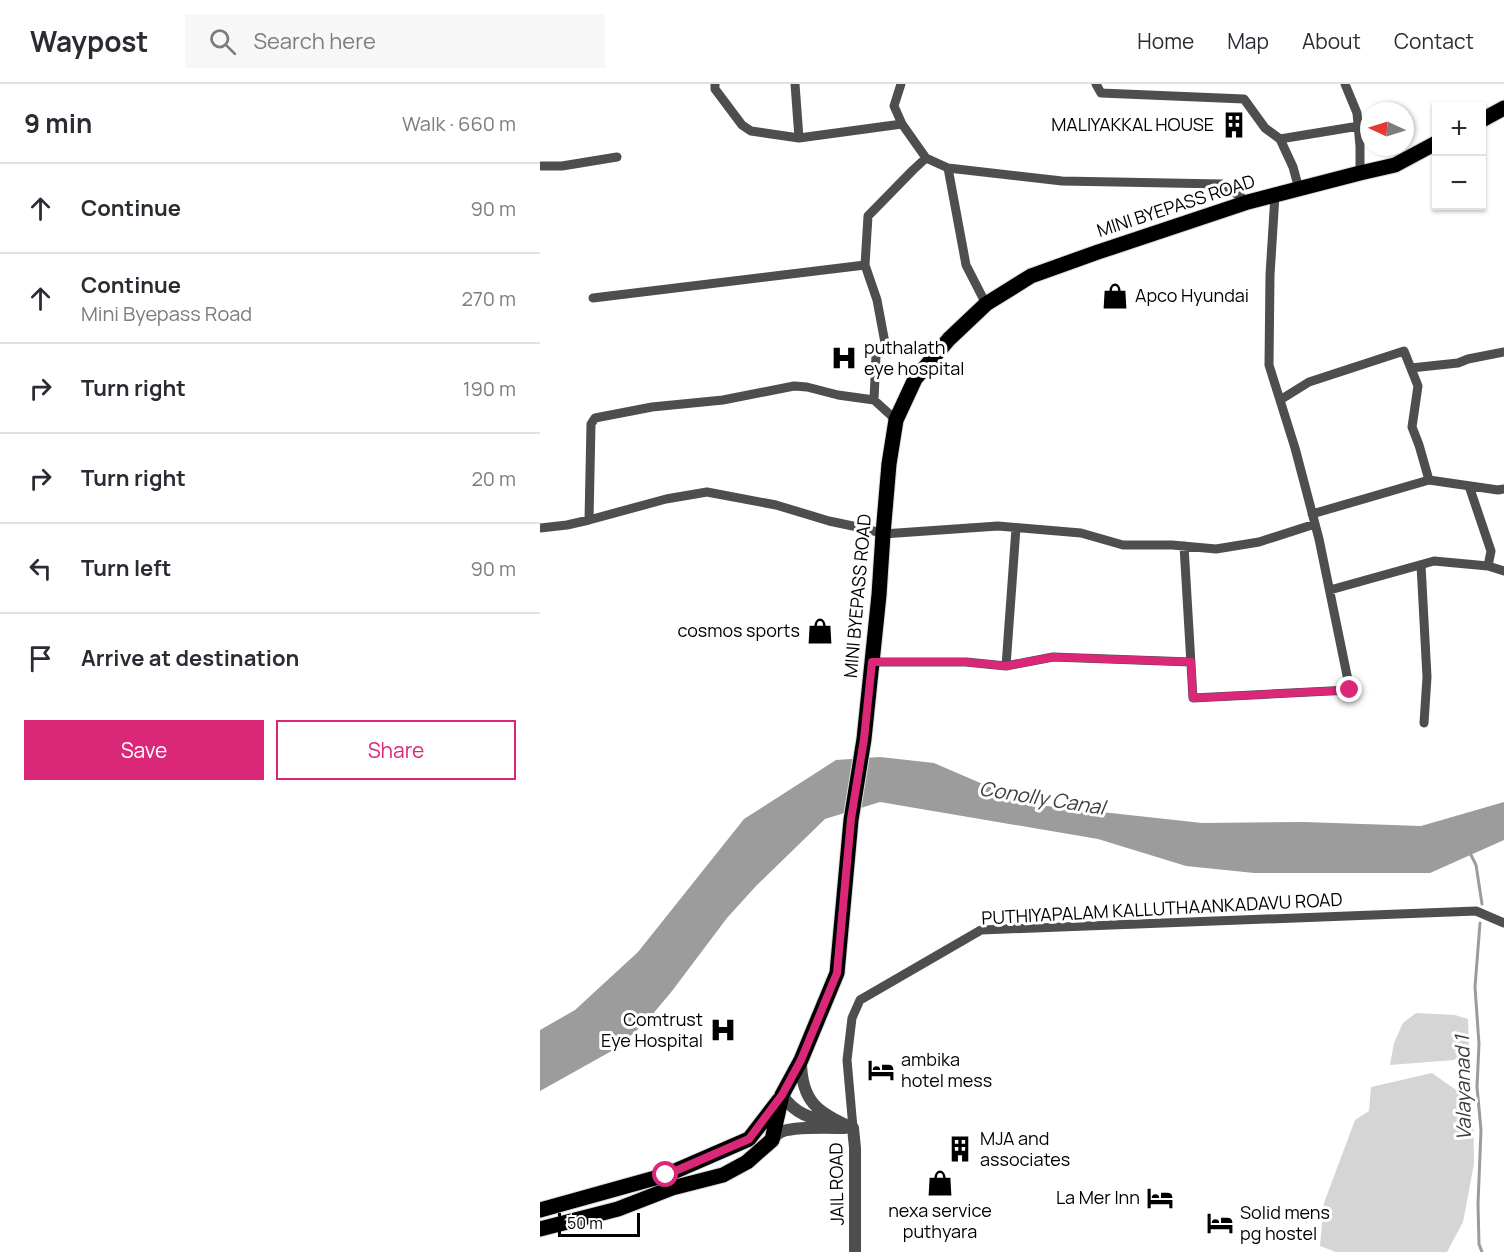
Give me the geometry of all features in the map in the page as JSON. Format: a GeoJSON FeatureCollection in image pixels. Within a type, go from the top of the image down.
{"type":"FeatureCollection","features":[{"type":"Feature","properties":{"kind":"main road"},"geometry":{"type":"LineString","coordinates":[[1486,118],[1504,108]]}},
{"type":"Feature","properties":{"kind":"main road","name":"MINI BYEPASS ROAD"},"geometry":{"type":"LineString","coordinates":[[772,1140],[782,1095],[801,1060],[837,973],[851,819],[864,739],[879,595],[889,464],[896,420],[915,379],[948,339],[986,304],[1030,276],[1248,202],[1395,165],[1432,146]]}},
{"type":"Feature","properties":{"kind":"main road"},"geometry":{"type":"LineString","coordinates":[[540,1210],[666,1175],[749,1139],[782,1095]]}},
{"type":"Feature","properties":{"kind":"main road"},"geometry":{"type":"LineString","coordinates":[[540,1229],[618,1209],[672,1188],[723,1175],[747,1162],[772,1140]]}},
{"type":"Feature","properties":{"kind":"street"},"geometry":{"type":"LineString","coordinates":[[715,84],[742,125],[751,131],[799,138],[902,124]]}},
{"type":"Feature","properties":{"kind":"street"},"geometry":{"type":"LineString","coordinates":[[795,84],[799,138]]}},
{"type":"Feature","properties":{"kind":"street"},"geometry":{"type":"LineString","coordinates":[[901,84],[894,106],[902,124],[926,158],[948,168],[1062,181],[1222,184],[1248,202]]}},
{"type":"Feature","properties":{"kind":"street"},"geometry":{"type":"LineString","coordinates":[[1096,84],[1101,93],[1244,99],[1265,128],[1280,139],[1293,167],[1299,189]]}},
{"type":"Feature","properties":{"kind":"street"},"geometry":{"type":"LineString","coordinates":[[1345,84],[1357,113],[1360,173]]}},
{"type":"Feature","properties":{"kind":"street"},"geometry":{"type":"LineString","coordinates":[[1280,139],[1359,126]]}},
{"type":"Feature","properties":{"kind":"street"},"geometry":{"type":"LineString","coordinates":[[540,166],[562,166],[617,157]]}},
{"type":"Feature","properties":{"kind":"street"},"geometry":{"type":"LineString","coordinates":[[874,400],[876,355],[885,343],[877,300],[866,265],[868,216],[926,158]]}},
{"type":"Feature","properties":{"kind":"street"},"geometry":{"type":"LineString","coordinates":[[948,168],[966,265],[986,304]]}},
{"type":"Feature","properties":{"kind":"street"},"geometry":{"type":"LineString","coordinates":[[1184,546],[1193,698],[1350,690],[1315,524],[1269,365],[1270,275],[1275,195]]}},
{"type":"Feature","properties":{"kind":"street"},"geometry":{"type":"LineString","coordinates":[[593,298],[866,265]]}},
{"type":"Feature","properties":{"kind":"street"},"geometry":{"type":"LineString","coordinates":[[1280,400],[1309,382],[1404,351],[1418,386],[1412,427],[1429,480]]}},
{"type":"Feature","properties":{"kind":"street"},"geometry":{"type":"LineString","coordinates":[[1411,368],[1458,363],[1504,352]]}},
{"type":"Feature","properties":{"kind":"street"},"geometry":{"type":"LineString","coordinates":[[589,520],[591,424],[595,418],[652,407],[723,399],[794,386],[874,400],[896,420]]}},
{"type":"Feature","properties":{"kind":"street"},"geometry":{"type":"LineString","coordinates":[[1312,514],[1429,480],[1504,489]]}},
{"type":"Feature","properties":{"kind":"street"},"geometry":{"type":"LineString","coordinates":[[1469,486],[1491,551],[1488,566]]}},
{"type":"Feature","properties":{"kind":"street"},"geometry":{"type":"LineString","coordinates":[[540,528],[567,525],[666,499],[707,492],[776,505],[883,534],[998,526],[1081,533],[1123,545],[1216,549],[1259,542],[1315,524]]}},
{"type":"Feature","properties":{"kind":"street"},"geometry":{"type":"LineString","coordinates":[[1006,666],[1016,528]]}},
{"type":"Feature","properties":{"kind":"street"},"geometry":{"type":"LineString","coordinates":[[1330,590],[1434,561],[1488,566],[1504,571]]}},
{"type":"Feature","properties":{"kind":"street"},"geometry":{"type":"LineString","coordinates":[[1421,565],[1427,677],[1424,723]]}},
{"type":"Feature","properties":{"kind":"street"},"geometry":{"type":"LineString","coordinates":[[872,662],[966,662],[1006,666],[1053,657],[1191,662]]}},
{"type":"Feature","properties":{"kind":"street","name":"PUTHIYAPALAM KALLUTHAANKADAVU ROAD"},"geometry":{"type":"LineString","coordinates":[[853,1128],[847,1060],[852,1018],[860,1000],[981,930],[1476,911],[1504,923]]}},
{"type":"Feature","properties":{"kind":"street"},"geometry":{"type":"LineString","coordinates":[[801,1060],[804,1089],[811,1101],[821,1112],[853,1128]]}},
{"type":"Feature","properties":{"kind":"street"},"geometry":{"type":"LineString","coordinates":[[782,1095],[799,1113],[853,1128]]}},
{"type":"Feature","properties":{"kind":"street","name":"JAIL ROAD"},"geometry":{"type":"LineString","coordinates":[[772,1140],[780,1132],[819,1127],[853,1128],[855,1252]]}},
{"type":"Feature","properties":{"kind":"shaded area","name":"Conolly Canal"},"geometry":{"type":"Polygon","coordinates":[[[880,757],[934,763],[1029,804],[1202,823],[1304,822],[1421,826],[1504,802],[1504,840],[1430,873],[1254,873],[1186,866],[1098,839],[880,802],[825,819],[756,886],[727,918],[647,1021],[617,1048],[540,1091],[540,1030],[575,1010],[638,952],[744,819],[836,760],[880,757]]]}},
{"type":"Feature","properties":{"kind":"shaded area"},"geometry":{"type":"Polygon","coordinates":[[[1416,1013],[1455,1015],[1468,1019],[1469,1046],[1454,1060],[1390,1065],[1394,1043],[1403,1023],[1416,1013]]]}},
{"type":"Feature","properties":{"kind":"shaded area"},"geometry":{"type":"Polygon","coordinates":[[[1432,1073],[1473,1102],[1474,1164],[1463,1222],[1447,1252],[1336,1252],[1320,1246],[1324,1203],[1355,1120],[1369,1111],[1371,1087],[1432,1073]]]}},
{"type":"Feature","properties":{"kind":"waterway","name":"Valayanad 1"},"geometry":{"type":"LineString","coordinates":[[1469,851],[1476,865],[1482,904]]}},
{"type":"Feature","properties":{"kind":"waterway","name":"Valayanad 1"},"geometry":{"type":"LineString","coordinates":[[1480,923],[1475,987],[1479,1044],[1477,1087],[1481,1130],[1479,1244],[1482,1252]]}},
{"type":"Feature","properties":{"kind":"place","name":"MALIYAKKAL HOUSE"},"geometry":{"type":"Point","coordinates":[1234,125]}},
{"type":"Feature","properties":{"kind":"place","name":"Apco Hyundai"},"geometry":{"type":"Point","coordinates":[1115,296]}},
{"type":"Feature","properties":{"kind":"place","name":"puthalath eye hospital"},"geometry":{"type":"Point","coordinates":[844,358]}},
{"type":"Feature","properties":{"kind":"place","name":"cosmos sports"},"geometry":{"type":"Point","coordinates":[820,631]}},
{"type":"Feature","properties":{"kind":"place","name":"Comtrust Eye Hospital"},"geometry":{"type":"Point","coordinates":[723,1030]}},
{"type":"Feature","properties":{"kind":"place","name":"ambika hotel mess"},"geometry":{"type":"Point","coordinates":[881,1070]}},
{"type":"Feature","properties":{"kind":"place","name":"MJA and associates"},"geometry":{"type":"Point","coordinates":[960,1149]}},
{"type":"Feature","properties":{"kind":"place","name":"nexa service puthyara"},"geometry":{"type":"Point","coordinates":[940,1183]}},
{"type":"Feature","properties":{"kind":"place","name":"La Mer Inn"},"geometry":{"type":"Point","coordinates":[1160,1198]}},
{"type":"Feature","properties":{"kind":"place","name":"Solid mens pg hostel"},"geometry":{"type":"Point","coordinates":[1220,1223]}},
{"type":"Feature","properties":{"kind":"route"},"geometry":{"type":"LineString","coordinates":[[666,1175],[749,1139],[782,1095],[801,1060],[837,973],[851,819],[864,739],[872,662],[966,662],[1006,666],[1053,657],[1191,662],[1193,698],[1350,690]]}}]}
